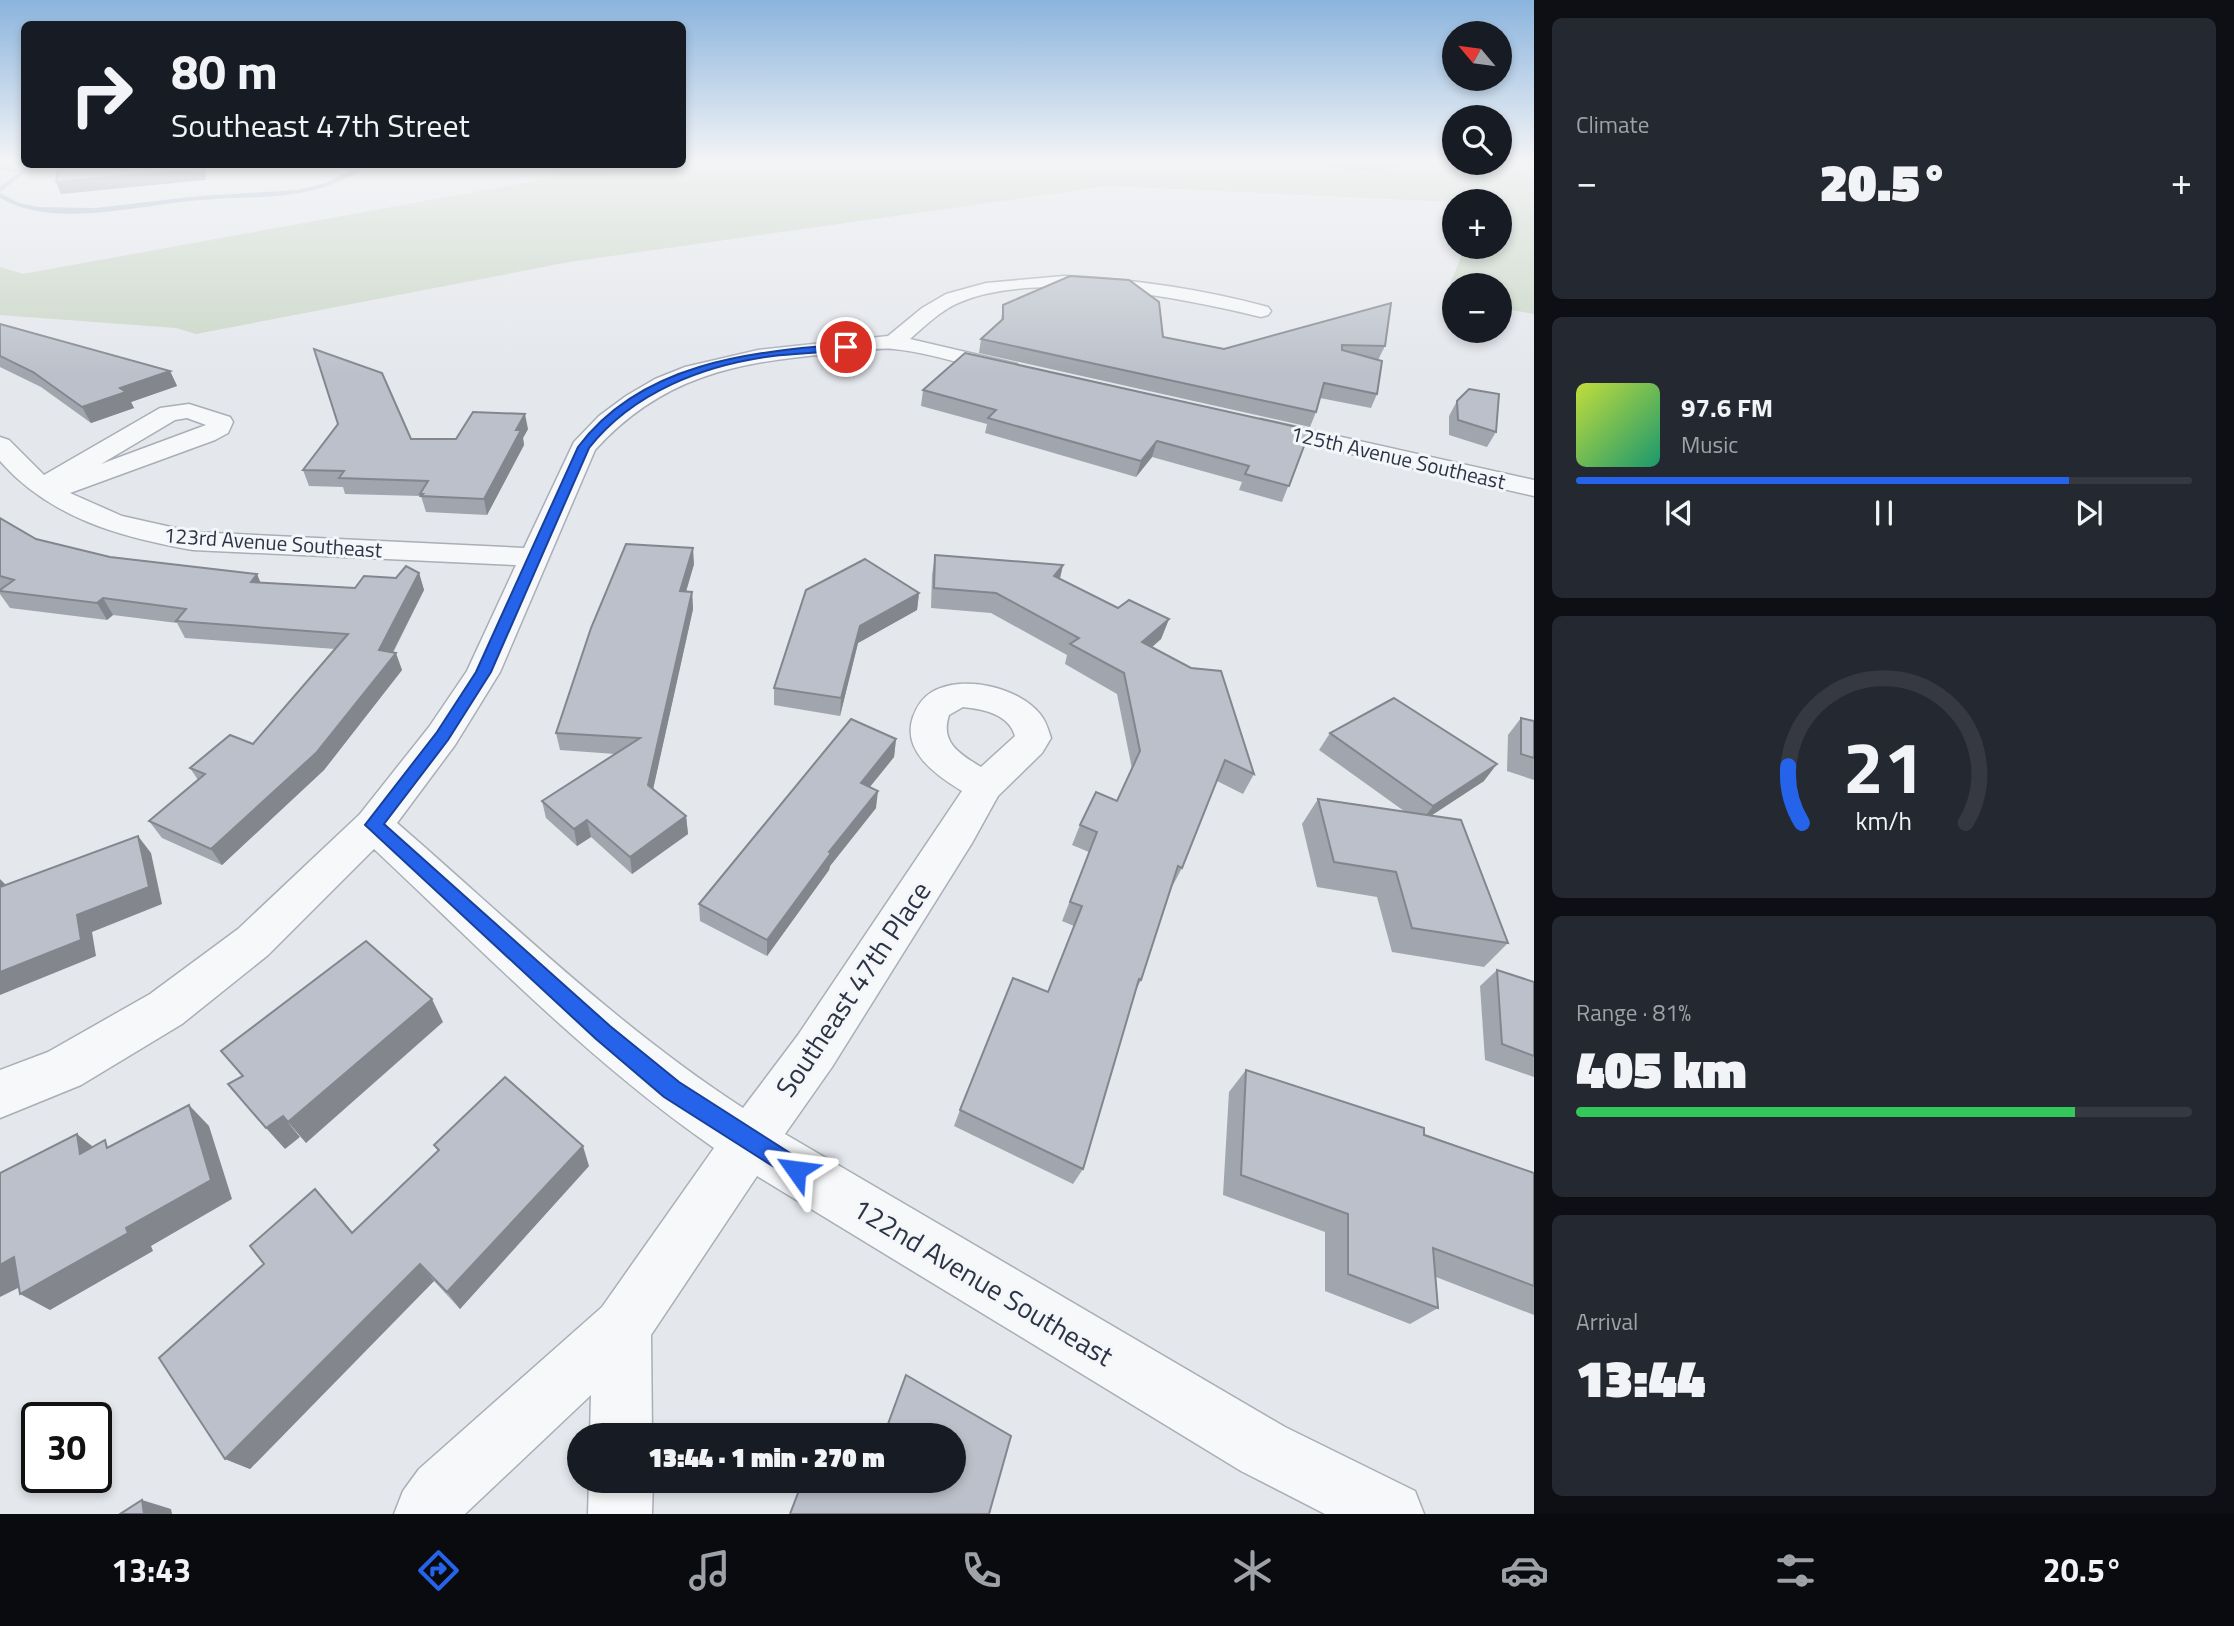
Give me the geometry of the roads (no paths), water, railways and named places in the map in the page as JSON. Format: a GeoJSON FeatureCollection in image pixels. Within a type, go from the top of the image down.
{"type":"FeatureCollection","features":[{"type":"Feature","properties":{"kind":"street"},"geometry":{"type":"LineString","coordinates":[[893,343],[937,306],[953,298],[1001,287],[1033,284],[1067,283],[1157,290],[1231,302],[1261,311]]}},
{"type":"Feature","properties":{"kind":"street"},"geometry":{"type":"LineString","coordinates":[[0,1094],[64,1069],[166,1009],[253,942],[374,825],[442,736],[483,672],[583,447],[602,424],[630,403],[661,385],[729,360],[774,353],[893,343],[1030,374]]}},
{"type":"Feature","properties":{"kind":"street"},"geometry":{"type":"LineString","coordinates":[[189,411],[221,422],[219,428],[206,435],[47,489],[169,413],[189,411]]}},
{"type":"Feature","properties":{"kind":"street","name":"125th Avenue Southeast"},"geometry":{"type":"LineString","coordinates":[[1234,420],[1534,488]]}},
{"type":"Feature","properties":{"kind":"street","name":"123rd Avenue Southeast"},"geometry":{"type":"LineString","coordinates":[[0,445],[47,489],[74,507],[103,521],[148,534],[193,541],[532,557]]}},
{"type":"Feature","properties":{"kind":"street","name":"Southeast 47th Place"},"geometry":{"type":"LineString","coordinates":[[426,1514],[442,1492],[622,1327],[822,1040],[958,831],[984,786]]}},
{"type":"Feature","properties":{"kind":"street","name":"122nd Avenue Southeast"},"geometry":{"type":"LineString","coordinates":[[374,825],[671,1090],[749,1142],[1263,1449],[1392,1514]]}},
{"type":"Feature","properties":{"kind":"street"},"geometry":{"type":"LineString","coordinates":[[621,1423],[622,1327]]}},
{"type":"Feature","properties":{"kind":"street"},"geometry":{"type":"LineString","coordinates":[[620,1514],[621,1493]]}}]}
